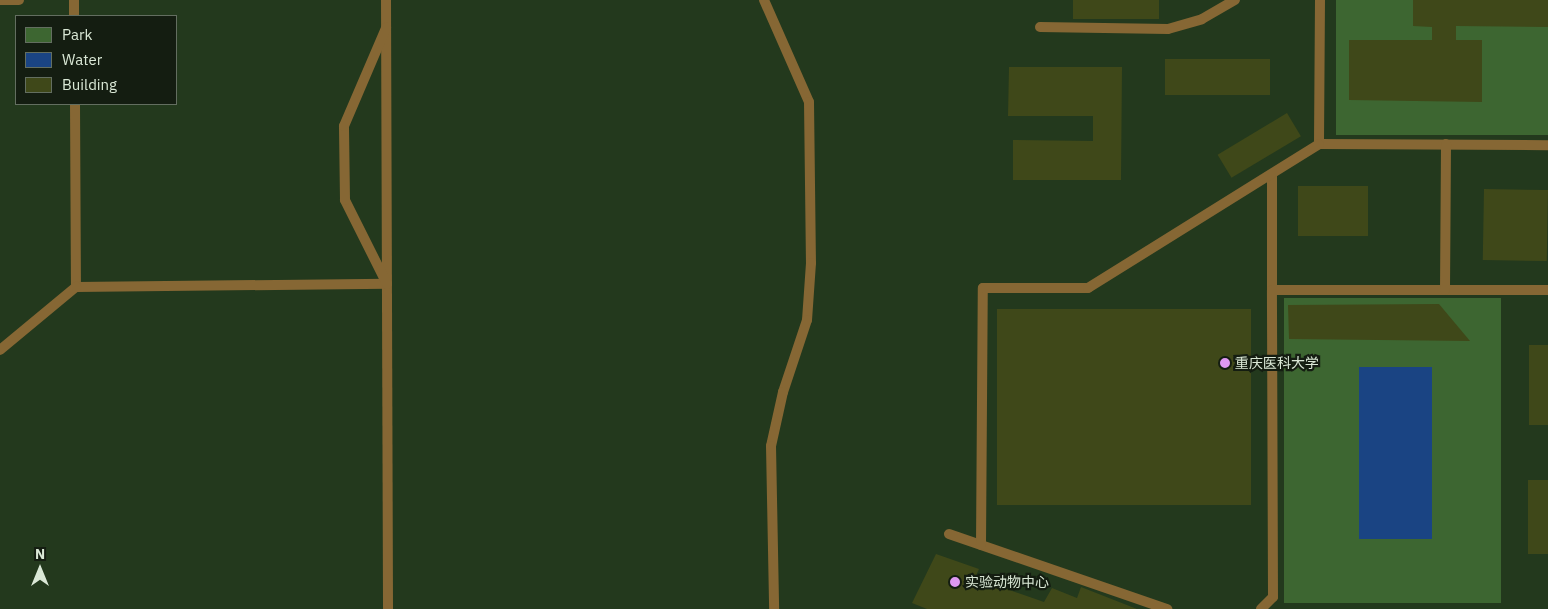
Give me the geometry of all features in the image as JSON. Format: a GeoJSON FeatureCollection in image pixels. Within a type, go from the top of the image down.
{"type":"FeatureCollection","features":[{"type":"Feature","properties":{"kind":"lane"},"geometry":{"type":"LineString","coordinates":[[0,0],[19,0]]}},
{"type":"Feature","properties":{"kind":"lane"},"geometry":{"type":"LineString","coordinates":[[74,0],[74,15]]}},
{"type":"Feature","properties":{"kind":"lane"},"geometry":{"type":"LineString","coordinates":[[386,0],[388,609]]}},
{"type":"Feature","properties":{"kind":"lane"},"geometry":{"type":"LineString","coordinates":[[764,0],[809,102],[811,263],[807,320],[783,392],[771,446],[774,609]]}},
{"type":"Feature","properties":{"kind":"lane"},"geometry":{"type":"LineString","coordinates":[[1040,27],[1168,29],[1202,19],[1235,0]]}},
{"type":"Feature","properties":{"kind":"lane"},"geometry":{"type":"LineString","coordinates":[[1319,144],[1320,0]]}},
{"type":"Feature","properties":{"kind":"lane"},"geometry":{"type":"LineString","coordinates":[[386,28],[344,126],[345,200],[387,284]]}},
{"type":"Feature","properties":{"kind":"lane"},"geometry":{"type":"LineString","coordinates":[[75,105],[76,287]]}},
{"type":"Feature","properties":{"kind":"lane"},"geometry":{"type":"LineString","coordinates":[[981,545],[983,288],[1088,288],[1319,144],[1548,145]]}},
{"type":"Feature","properties":{"kind":"lane"},"geometry":{"type":"LineString","coordinates":[[1445,290],[1446,144]]}},
{"type":"Feature","properties":{"kind":"lane"},"geometry":{"type":"LineString","coordinates":[[1261,609],[1273,597],[1272,175]]}},
{"type":"Feature","properties":{"kind":"lane"},"geometry":{"type":"LineString","coordinates":[[0,350],[76,287],[387,284]]}},
{"type":"Feature","properties":{"kind":"lane"},"geometry":{"type":"LineString","coordinates":[[1272,290],[1548,290]]}},
{"type":"Feature","properties":{"kind":"lane"},"geometry":{"type":"LineString","coordinates":[[949,534],[1167,609]]}},
{"type":"Feature","properties":{"kind":"green space"},"geometry":{"type":"Polygon","coordinates":[[[1336,0],[1548,0],[1548,135],[1336,135],[1336,0]]]}},
{"type":"Feature","properties":{"kind":"green space"},"geometry":{"type":"Polygon","coordinates":[[[1284,298],[1501,298],[1501,603],[1284,603],[1284,298]]]}},
{"type":"Feature","properties":{"kind":"water"},"geometry":{"type":"Polygon","coordinates":[[[1359,367],[1432,367],[1432,539],[1359,539],[1359,367]]]}},
{"type":"Feature","properties":{"kind":"building"},"geometry":{"type":"Polygon","coordinates":[[[1073,0],[1159,0],[1159,19],[1073,19],[1073,0]]]}},
{"type":"Feature","properties":{"kind":"building"},"geometry":{"type":"Polygon","coordinates":[[[1413,0],[1548,0],[1548,27],[1456,26],[1456,40],[1482,40],[1482,102],[1349,100],[1349,40],[1432,40],[1432,27],[1413,26],[1413,0]]]}},
{"type":"Feature","properties":{"kind":"building"},"geometry":{"type":"Polygon","coordinates":[[[1165,59],[1270,59],[1270,95],[1165,95],[1165,59]]]}},
{"type":"Feature","properties":{"kind":"building"},"geometry":{"type":"Polygon","coordinates":[[[1009,67],[1122,67],[1121,180],[1013,180],[1013,140],[1093,141],[1093,116],[1008,116],[1009,67]]]}},
{"type":"Feature","properties":{"kind":"building"},"geometry":{"type":"Polygon","coordinates":[[[1287,113],[1301,136],[1231,178],[1218,155],[1287,113]]]}},
{"type":"Feature","properties":{"kind":"building"},"geometry":{"type":"Polygon","coordinates":[[[1298,186],[1368,186],[1368,236],[1298,236],[1298,186]]]}},
{"type":"Feature","properties":{"kind":"building"},"geometry":{"type":"Polygon","coordinates":[[[1484,189],[1548,190],[1547,261],[1483,260],[1484,189]]]}},
{"type":"Feature","properties":{"kind":"building"},"geometry":{"type":"Polygon","coordinates":[[[1439,304],[1470,341],[1289,339],[1288,305],[1439,304]]]}},
{"type":"Feature","properties":{"kind":"building"},"geometry":{"type":"Polygon","coordinates":[[[997,309],[1251,309],[1251,505],[997,505],[997,309]]]}},
{"type":"Feature","properties":{"kind":"building"},"geometry":{"type":"Polygon","coordinates":[[[1529,345],[1548,345],[1548,425],[1529,425],[1529,345]]]}},
{"type":"Feature","properties":{"kind":"building"},"geometry":{"type":"Polygon","coordinates":[[[1528,480],[1548,480],[1548,554],[1528,554],[1528,480]]]}},
{"type":"Feature","properties":{"kind":"building","name":"实验动物中心"},"geometry":{"type":"Polygon","coordinates":[[[936,554],[979,569],[975,578],[1044,602],[1052,588],[1077,598],[1081,587],[1137,609],[927,609],[912,603],[936,554]]]}},
{"type":"Feature","properties":{"kind":"place","name":"重庆医科大学"},"geometry":{"type":"Point","coordinates":[1225,363]}},
{"type":"Feature","properties":{"kind":"place","name":"实验动物中心"},"geometry":{"type":"Point","coordinates":[955,582]}}]}
